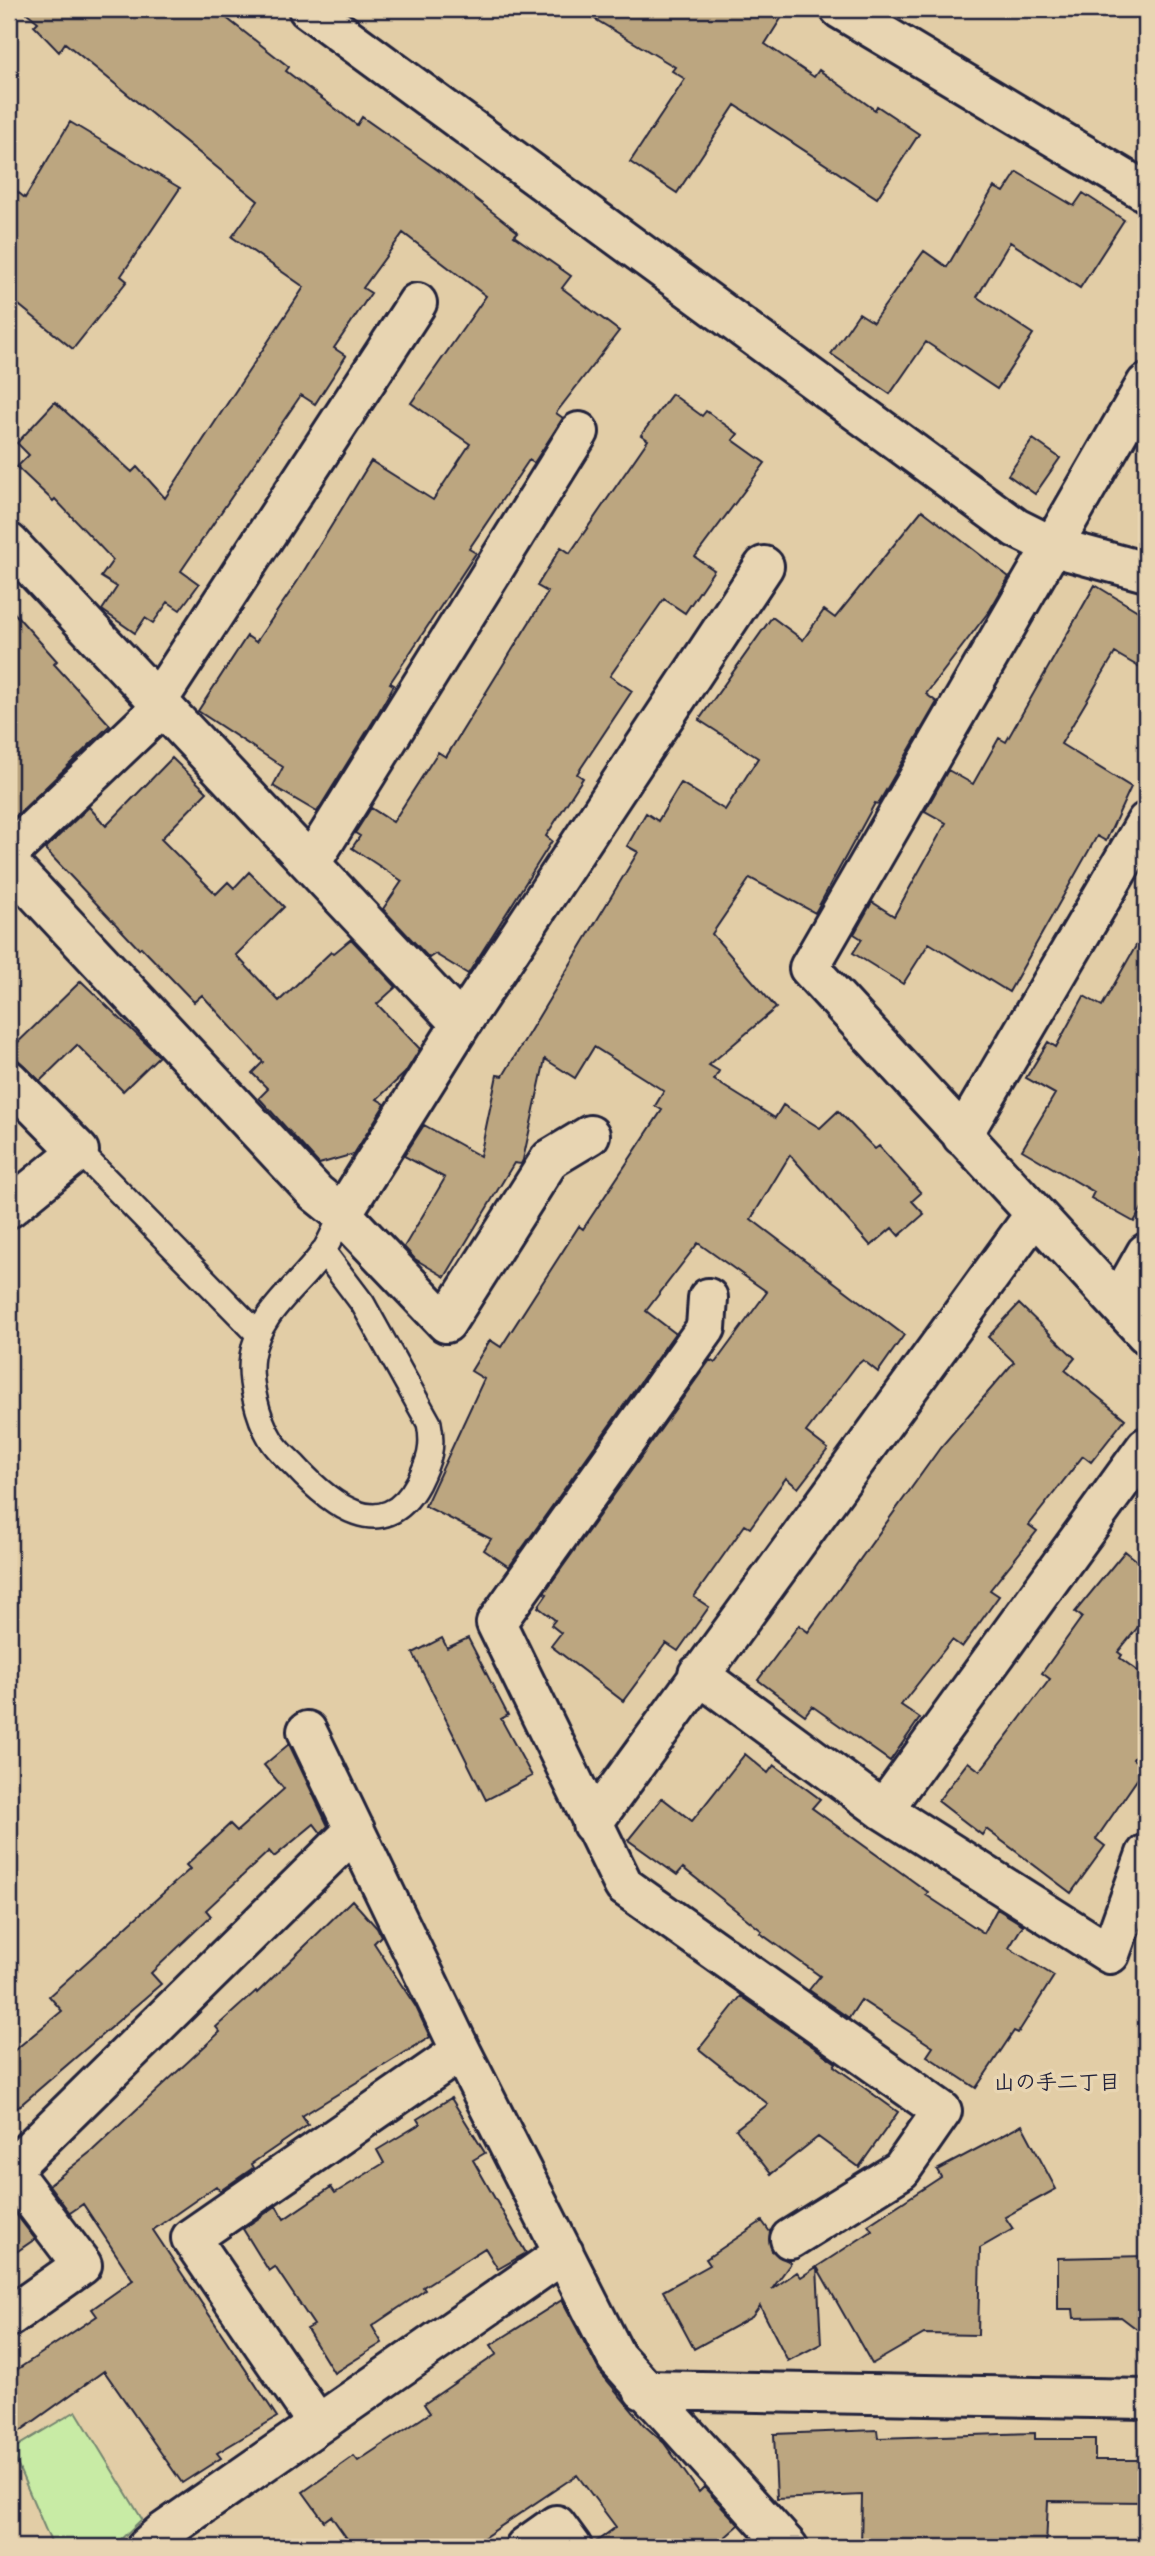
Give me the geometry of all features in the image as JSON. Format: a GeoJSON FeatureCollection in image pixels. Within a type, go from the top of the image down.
{"type":"FeatureCollection","features":[{"type":"Feature","properties":{"kind":"street"},"geometry":{"type":"LineString","coordinates":[[308,9],[1016,528],[1054,547],[1146,572]]}},
{"type":"Feature","properties":{"kind":"street"},"geometry":{"type":"LineString","coordinates":[[840,9],[1146,192]]}},
{"type":"Feature","properties":{"kind":"street"},"geometry":{"type":"LineString","coordinates":[[9,853],[159,705],[417,303]]}},
{"type":"Feature","properties":{"kind":"street"},"geometry":{"type":"LineString","coordinates":[[1146,384],[809,968],[1146,1334]]}},
{"type":"Feature","properties":{"kind":"street"},"geometry":{"type":"LineString","coordinates":[[311,863],[579,432]]}},
{"type":"Feature","properties":{"kind":"street"},"geometry":{"type":"LineString","coordinates":[[9,543],[461,1024]]}},
{"type":"Feature","properties":{"kind":"street"},"geometry":{"type":"LineString","coordinates":[[342,1214],[461,1024],[764,566]]}},
{"type":"Feature","properties":{"kind":"street"},"geometry":{"type":"LineString","coordinates":[[962,1136],[1146,822]]}},
{"type":"Feature","properties":{"kind":"street"},"geometry":{"type":"LineString","coordinates":[[9,864],[316,1193],[342,1214],[446,1323],[550,1159],[590,1135]]}},
{"type":"Feature","properties":{"kind":"street"},"geometry":{"type":"LineString","coordinates":[[9,1080],[79,1151],[9,1209]]}},
{"type":"Feature","properties":{"kind":"street"},"geometry":{"type":"LineString","coordinates":[[592,1824],[698,1674],[1035,1214]]}},
{"type":"Feature","properties":{"kind":"street"},"geometry":{"type":"LineString","coordinates":[[1118,1303],[1146,1253]]}},
{"type":"Feature","properties":{"kind":"street"},"geometry":{"type":"LineString","coordinates":[[708,1298],[706,1328],[496,1623],[624,1886],[942,2111],[901,2170],[790,2239]]}},
{"type":"Feature","properties":{"kind":"street"},"geometry":{"type":"LineString","coordinates":[[883,1810],[1146,1447]]}},
{"type":"Feature","properties":{"kind":"street"},"geometry":{"type":"LineString","coordinates":[[698,1674],[883,1810],[1110,1954],[1146,1854]]}},
{"type":"Feature","properties":{"kind":"street"},"geometry":{"type":"LineString","coordinates":[[307,1731],[461,2051],[616,2357],[788,2547]]}},
{"type":"Feature","properties":{"kind":"street"},"geometry":{"type":"LineString","coordinates":[[9,2317],[82,2265],[10,2170],[355,1830]]}},
{"type":"Feature","properties":{"kind":"street"},"geometry":{"type":"LineString","coordinates":[[317,2423],[191,2238],[461,2051]]}},
{"type":"Feature","properties":{"kind":"street"},"geometry":{"type":"LineString","coordinates":[[146,2547],[317,2423],[564,2253]]}},
{"type":"Feature","properties":{"kind":"street"},"geometry":{"type":"LineString","coordinates":[[643,2389],[1146,2399]]}},
{"type":"Feature","properties":{"kind":"street"},"geometry":{"type":"LineString","coordinates":[[525,2547],[556,2525],[572,2547]]}},
{"type":"Feature","properties":{"kind":"lane"},"geometry":{"type":"LineString","coordinates":[[79,1151],[258,1334]]}},
{"type":"Feature","properties":{"kind":"lane"},"geometry":{"type":"LineString","coordinates":[[323,1251],[363,1304],[429,1423],[433,1451],[412,1493],[394,1511],[372,1517],[356,1515],[320,1494],[270,1439],[260,1414],[253,1378],[251,1357],[258,1334],[271,1310],[323,1251],[342,1214]]}},
{"type":"Feature","properties":{"kind":"green space"},"geometry":{"type":"Polygon","coordinates":[[[76,2411],[142,2519],[113,2547],[53,2547],[11,2450],[76,2411]]]}},
{"type":"Feature","properties":{"kind":"building"},"geometry":{"type":"Polygon","coordinates":[[[22,9],[215,9],[289,67],[286,71],[357,125],[362,117],[449,178],[518,232],[514,236],[571,276],[562,288],[619,331],[556,413],[563,418],[534,463],[529,460],[469,549],[476,553],[390,683],[394,685],[317,812],[273,786],[283,767],[198,711],[247,636],[256,642],[297,582],[371,461],[433,500],[470,444],[411,403],[486,296],[403,233],[363,288],[371,293],[334,348],[346,356],[315,404],[301,395],[181,571],[199,584],[180,610],[168,602],[153,623],[145,618],[135,633],[102,610],[117,587],[101,577],[113,560],[55,499],[53,501],[17,467],[29,455],[17,443],[55,402],[132,472],[137,467],[165,498],[304,287],[232,237],[258,201],[65,43],[59,52],[34,26],[38,22],[22,9]]]}},
{"type":"Feature","properties":{"kind":"building"},"geometry":{"type":"Polygon","coordinates":[[[578,9],[787,9],[765,44],[814,77],[819,70],[875,110],[877,106],[919,134],[877,198],[735,105],[677,193],[630,162],[685,79],[672,71],[675,67],[578,9]]]}},
{"type":"Feature","properties":{"kind":"building"},"geometry":{"type":"Polygon","coordinates":[[[70,122],[180,188],[121,276],[127,281],[73,349],[9,297],[9,185],[25,198],[70,122]]]}},
{"type":"Feature","properties":{"kind":"building"},"geometry":{"type":"Polygon","coordinates":[[[1017,172],[1074,206],[1083,193],[1124,220],[1080,288],[1010,242],[977,297],[1033,334],[997,389],[926,342],[890,394],[831,354],[859,313],[873,322],[924,251],[947,267],[994,187],[1004,192],[1017,172]]]}},
{"type":"Feature","properties":{"kind":"building"},"geometry":{"type":"Polygon","coordinates":[[[672,394],[702,416],[706,411],[738,434],[733,440],[765,463],[695,557],[714,570],[685,613],[664,599],[610,676],[632,691],[577,774],[583,778],[546,836],[552,841],[468,974],[435,954],[429,958],[383,909],[402,881],[352,848],[360,836],[355,833],[371,808],[393,822],[438,752],[446,757],[548,592],[537,586],[561,547],[570,553],[648,440],[641,435],[672,394]]]}},
{"type":"Feature","properties":{"kind":"building"},"geometry":{"type":"Polygon","coordinates":[[[1033,439],[1060,458],[1035,494],[1008,475],[1033,439]]]}},
{"type":"Feature","properties":{"kind":"building"},"geometry":{"type":"Polygon","coordinates":[[[922,510],[1009,577],[990,610],[926,694],[937,702],[878,804],[875,803],[815,913],[750,878],[712,934],[776,1008],[709,1065],[719,1071],[714,1080],[775,1118],[783,1105],[820,1128],[838,1111],[875,1149],[879,1146],[921,1193],[912,1201],[924,1214],[899,1236],[892,1228],[871,1246],[790,1155],[751,1219],[904,1335],[878,1372],[863,1360],[856,1366],[806,1432],[828,1449],[798,1488],[786,1478],[750,1528],[745,1525],[694,1597],[709,1607],[678,1651],[666,1643],[623,1701],[551,1646],[561,1633],[551,1625],[555,1620],[538,1607],[547,1594],[544,1593],[710,1360],[715,1363],[767,1292],[698,1243],[646,1311],[675,1333],[509,1567],[484,1550],[491,1539],[425,1506],[484,1379],[471,1371],[490,1340],[501,1347],[579,1226],[583,1229],[662,1110],[655,1106],[664,1091],[594,1047],[575,1078],[545,1059],[523,1160],[521,1164],[514,1163],[445,1277],[415,1259],[404,1247],[445,1178],[404,1156],[424,1125],[480,1156],[497,1075],[503,1076],[638,852],[627,846],[646,813],[658,821],[681,783],[725,810],[758,758],[699,720],[772,617],[803,640],[824,610],[835,618],[922,510]]]}},
{"type":"Feature","properties":{"kind":"building"},"geometry":{"type":"Polygon","coordinates":[[[1095,585],[1146,616],[1146,671],[1115,653],[1061,744],[1131,787],[1106,841],[1097,836],[1009,992],[929,943],[903,984],[853,953],[862,939],[854,934],[872,902],[894,916],[946,823],[925,811],[948,770],[973,784],[999,738],[1006,742],[1095,585]]]}},
{"type":"Feature","properties":{"kind":"building"},"geometry":{"type":"Polygon","coordinates":[[[9,607],[57,661],[54,664],[110,725],[15,817],[9,809],[9,607]]]}},
{"type":"Feature","properties":{"kind":"building"},"geometry":{"type":"Polygon","coordinates":[[[172,758],[207,792],[161,839],[216,894],[228,882],[234,888],[249,872],[284,907],[236,955],[279,1001],[331,952],[333,954],[351,939],[396,987],[377,1004],[420,1049],[405,1073],[377,1099],[385,1104],[354,1154],[319,1164],[259,1098],[268,1089],[252,1073],[263,1062],[202,995],[194,1002],[141,947],[139,949],[45,849],[89,807],[106,826],[172,758]]]}},
{"type":"Feature","properties":{"kind":"building"},"geometry":{"type":"Polygon","coordinates":[[[1146,928],[1146,1201],[1134,1222],[1091,1198],[1094,1192],[1022,1150],[1055,1094],[1026,1078],[1048,1042],[1056,1047],[1084,996],[1102,1006],[1146,928]]]}},
{"type":"Feature","properties":{"kind":"building"},"geometry":{"type":"Polygon","coordinates":[[[81,981],[159,1056],[123,1091],[77,1045],[40,1081],[9,1051],[81,981]]]}},
{"type":"Feature","properties":{"kind":"building"},"geometry":{"type":"Polygon","coordinates":[[[1019,1304],[1075,1358],[1065,1370],[1125,1419],[1091,1462],[1083,1456],[1029,1525],[1037,1531],[990,1590],[999,1596],[962,1647],[952,1640],[901,1705],[920,1718],[890,1761],[812,1706],[805,1715],[758,1680],[799,1625],[808,1632],[940,1448],[1014,1362],[988,1337],[1019,1304]]]}},
{"type":"Feature","properties":{"kind":"building"},"geometry":{"type":"Polygon","coordinates":[[[1125,1551],[1146,1568],[1146,1617],[1118,1652],[1122,1655],[1120,1658],[1146,1677],[1146,1741],[1133,1759],[1145,1768],[1096,1839],[1105,1846],[1071,1893],[986,1829],[982,1835],[938,1801],[968,1762],[980,1771],[1050,1679],[1042,1673],[1082,1617],[1075,1612],[1125,1551]]]}},
{"type":"Feature","properties":{"kind":"building"},"geometry":{"type":"Polygon","coordinates":[[[442,1638],[447,1648],[468,1638],[508,1715],[501,1719],[532,1776],[486,1800],[413,1653],[442,1638]]]}},
{"type":"Feature","properties":{"kind":"building"},"geometry":{"type":"Polygon","coordinates":[[[289,1744],[328,1826],[321,1833],[314,1824],[274,1857],[269,1851],[206,1910],[211,1916],[151,1973],[161,1984],[9,2115],[9,2055],[62,2011],[49,1996],[190,1869],[186,1865],[230,1824],[237,1831],[284,1789],[264,1765],[289,1744]]]}},
{"type":"Feature","properties":{"kind":"building"},"geometry":{"type":"Polygon","coordinates":[[[745,1754],[768,1773],[774,1765],[820,1799],[812,1808],[928,1892],[926,1895],[984,1933],[997,1909],[1023,1925],[1009,1948],[1054,1976],[1018,2033],[1014,2031],[976,2088],[927,2056],[933,2047],[861,2000],[849,2018],[809,1990],[820,1976],[760,1933],[762,1931],[683,1868],[677,1875],[628,1840],[662,1798],[692,1821],[745,1754]]]}},
{"type":"Feature","properties":{"kind":"building"},"geometry":{"type":"Polygon","coordinates":[[[352,1900],[377,1928],[381,1936],[374,1943],[416,2007],[430,2037],[302,2116],[308,2125],[251,2164],[253,2168],[220,2191],[216,2186],[153,2230],[277,2417],[217,2453],[221,2458],[182,2483],[104,2371],[9,2439],[9,2375],[97,2316],[92,2309],[133,2280],[83,2204],[70,2213],[49,2185],[93,2150],[220,2032],[216,2027],[256,1991],[257,1993],[352,1900]]]}},
{"type":"Feature","properties":{"kind":"building"},"geometry":{"type":"Polygon","coordinates":[[[741,1996],[836,2063],[834,2066],[898,2112],[859,2167],[818,2137],[771,2174],[736,2129],[768,2104],[699,2049],[741,1996]]]}},
{"type":"Feature","properties":{"kind":"building"},"geometry":{"type":"Polygon","coordinates":[[[451,2098],[485,2153],[473,2160],[526,2253],[498,2269],[485,2248],[423,2287],[425,2290],[372,2326],[382,2343],[334,2373],[307,2329],[314,2325],[275,2267],[269,2271],[243,2229],[276,2206],[284,2219],[331,2187],[335,2193],[384,2163],[377,2150],[420,2124],[417,2119],[451,2098]]]}},
{"type":"Feature","properties":{"kind":"building"},"geometry":{"type":"Polygon","coordinates":[[[1022,2125],[1056,2189],[1005,2217],[1013,2229],[980,2248],[978,2335],[924,2334],[872,2364],[817,2267],[821,2344],[788,2361],[760,2306],[752,2317],[694,2349],[663,2291],[710,2265],[706,2259],[762,2221],[770,2232],[772,2251],[791,2263],[772,2289],[797,2272],[801,2277],[872,2231],[868,2225],[941,2177],[937,2170],[1022,2125]]]}},
{"type":"Feature","properties":{"kind":"building"},"geometry":{"type":"Polygon","coordinates":[[[15,2213],[35,2239],[9,2257],[9,2218],[15,2213]]]}},
{"type":"Feature","properties":{"kind":"building"},"geometry":{"type":"Polygon","coordinates":[[[1146,2256],[1146,2336],[1121,2317],[1074,2318],[1073,2309],[1058,2309],[1058,2258],[1146,2256]]]}},
{"type":"Feature","properties":{"kind":"building"},"geometry":{"type":"Polygon","coordinates":[[[562,2300],[600,2372],[644,2425],[664,2443],[699,2492],[704,2487],[739,2525],[714,2547],[593,2547],[593,2544],[616,2527],[577,2475],[470,2547],[353,2547],[331,2516],[324,2521],[303,2492],[354,2456],[358,2461],[430,2413],[424,2404],[497,2354],[491,2345],[562,2300]]]}},
{"type":"Feature","properties":{"kind":"building"},"geometry":{"type":"Polygon","coordinates":[[[877,2430],[878,2438],[1035,2433],[1035,2439],[1095,2439],[1095,2460],[1146,2460],[1146,2502],[1048,2501],[1046,2547],[861,2547],[862,2495],[777,2499],[774,2434],[877,2430]]]}},
{"type":"Feature","properties":{"kind":"district","name":"山の手二丁目"},"geometry":{"type":"Point","coordinates":[1057,2082]}}]}
